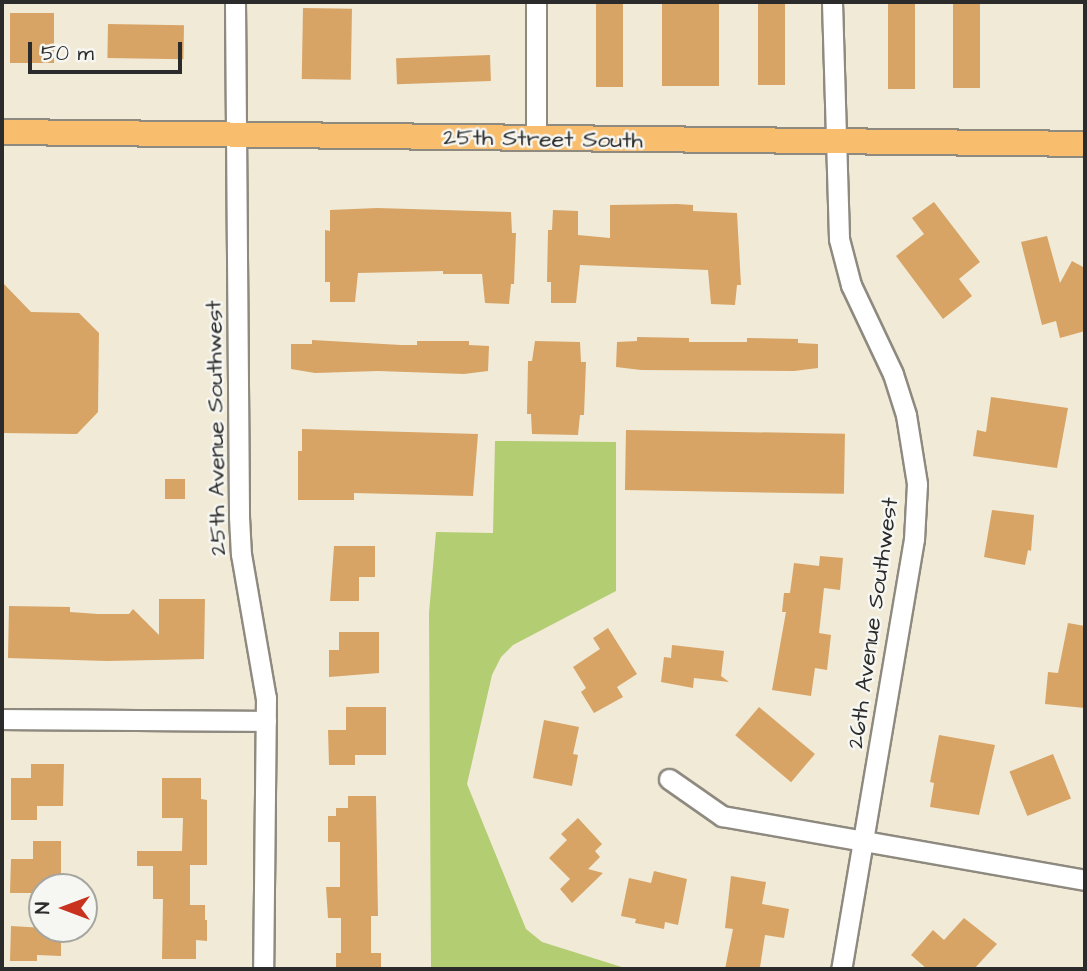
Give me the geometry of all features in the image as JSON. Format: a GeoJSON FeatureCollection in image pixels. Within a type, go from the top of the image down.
{"type":"FeatureCollection","features":[{"type":"Feature","properties":{"kind":"main road","name":"25th Street South"},"geometry":{"type":"LineString","coordinates":[[2,132],[1085,144]]}},
{"type":"Feature","properties":{"kind":"street","name":"25th Avenue Southwest"},"geometry":{"type":"LineString","coordinates":[[235,2],[239,517],[266,721],[263,969]]}},
{"type":"Feature","properties":{"kind":"street"},"geometry":{"type":"LineString","coordinates":[[536,2],[536,139]]}},
{"type":"Feature","properties":{"kind":"street","name":"26th Avenue Southwest"},"geometry":{"type":"LineString","coordinates":[[832,2],[834,143],[839,239],[851,285],[893,374],[906,415],[917,484],[914,539],[841,969]]}},
{"type":"Feature","properties":{"kind":"street"},"geometry":{"type":"LineString","coordinates":[[2,719],[266,721]]}},
{"type":"Feature","properties":{"kind":"street"},"geometry":{"type":"LineString","coordinates":[[669,779],[722,816],[1085,880]]}},
{"type":"Feature","properties":{"kind":"green space"},"geometry":{"type":"Polygon","coordinates":[[[495,441],[616,442],[616,591],[513,645],[501,657],[492,675],[467,784],[526,929],[542,942],[628,969],[431,969],[429,613],[436,532],[493,533],[495,441]]]}},
{"type":"Feature","properties":{"kind":"building"},"geometry":{"type":"Polygon","coordinates":[[[596,2],[623,2],[623,87],[596,87],[596,2]]]}},
{"type":"Feature","properties":{"kind":"building"},"geometry":{"type":"Polygon","coordinates":[[[662,2],[719,2],[719,86],[662,86],[662,2]]]}},
{"type":"Feature","properties":{"kind":"building"},"geometry":{"type":"Polygon","coordinates":[[[758,2],[785,2],[785,85],[758,85],[758,2]]]}},
{"type":"Feature","properties":{"kind":"building"},"geometry":{"type":"Polygon","coordinates":[[[888,2],[915,2],[915,89],[888,89],[888,2]]]}},
{"type":"Feature","properties":{"kind":"building"},"geometry":{"type":"Polygon","coordinates":[[[953,2],[980,2],[980,88],[953,88],[953,2]]]}},
{"type":"Feature","properties":{"kind":"building"},"geometry":{"type":"Polygon","coordinates":[[[303,8],[352,9],[351,80],[302,79],[303,8]]]}},
{"type":"Feature","properties":{"kind":"building"},"geometry":{"type":"Polygon","coordinates":[[[10,13],[54,13],[54,63],[10,63],[10,13]]]}},
{"type":"Feature","properties":{"kind":"building"},"geometry":{"type":"Polygon","coordinates":[[[108,24],[184,25],[183,59],[107,58],[108,24]]]}},
{"type":"Feature","properties":{"kind":"building"},"geometry":{"type":"Polygon","coordinates":[[[490,55],[491,81],[397,84],[396,58],[490,55]]]}},
{"type":"Feature","properties":{"kind":"building"},"geometry":{"type":"Polygon","coordinates":[[[934,202],[980,262],[959,279],[972,296],[943,319],[896,256],[924,234],[912,218],[934,202]]]}},
{"type":"Feature","properties":{"kind":"building"},"geometry":{"type":"Polygon","coordinates":[[[610,205],[693,205],[693,211],[737,213],[741,285],[737,285],[735,305],[711,304],[708,270],[580,265],[576,303],[551,303],[551,282],[547,282],[548,230],[552,230],[553,210],[578,211],[578,235],[610,238],[610,205]]]}},
{"type":"Feature","properties":{"kind":"building"},"geometry":{"type":"Polygon","coordinates":[[[377,208],[511,212],[512,233],[516,233],[514,284],[511,284],[509,304],[485,303],[482,274],[443,274],[443,271],[358,273],[355,302],[330,302],[330,282],[325,282],[325,230],[330,231],[330,210],[377,208]]]}},
{"type":"Feature","properties":{"kind":"building"},"geometry":{"type":"Polygon","coordinates":[[[1047,236],[1060,283],[1072,261],[1085,268],[1085,331],[1060,338],[1056,321],[1042,325],[1021,242],[1047,236]]]}},
{"type":"Feature","properties":{"kind":"building"},"geometry":{"type":"Polygon","coordinates":[[[2,282],[31,312],[79,313],[99,333],[98,412],[77,434],[2,433],[2,282]]]}},
{"type":"Feature","properties":{"kind":"building"},"geometry":{"type":"Polygon","coordinates":[[[637,337],[689,338],[689,342],[747,342],[747,338],[798,339],[798,343],[818,344],[818,368],[794,371],[641,370],[616,367],[617,342],[637,341],[637,337]]]}},
{"type":"Feature","properties":{"kind":"building"},"geometry":{"type":"Polygon","coordinates":[[[312,340],[401,345],[417,345],[417,341],[469,341],[469,345],[489,346],[488,371],[464,374],[378,371],[315,373],[291,369],[291,344],[312,344],[312,340]]]}},
{"type":"Feature","properties":{"kind":"building"},"geometry":{"type":"Polygon","coordinates":[[[535,341],[580,342],[581,362],[586,362],[584,415],[580,415],[578,435],[532,434],[531,414],[527,414],[528,361],[532,361],[535,341]]]}},
{"type":"Feature","properties":{"kind":"building"},"geometry":{"type":"Polygon","coordinates":[[[991,397],[1068,408],[1057,468],[973,456],[977,430],[986,432],[991,397]]]}},
{"type":"Feature","properties":{"kind":"building"},"geometry":{"type":"Polygon","coordinates":[[[302,429],[478,434],[473,496],[354,493],[354,500],[298,500],[298,451],[302,451],[302,429]]]}},
{"type":"Feature","properties":{"kind":"building"},"geometry":{"type":"Polygon","coordinates":[[[626,430],[845,434],[844,494],[625,490],[626,430]]]}},
{"type":"Feature","properties":{"kind":"building"},"geometry":{"type":"Polygon","coordinates":[[[165,479],[185,479],[185,499],[165,499],[165,479]]]}},
{"type":"Feature","properties":{"kind":"building"},"geometry":{"type":"Polygon","coordinates":[[[992,510],[1034,515],[1031,551],[1028,550],[1025,565],[984,557],[992,510]]]}},
{"type":"Feature","properties":{"kind":"building"},"geometry":{"type":"Polygon","coordinates":[[[334,546],[375,546],[375,577],[359,577],[359,601],[330,601],[334,546]]]}},
{"type":"Feature","properties":{"kind":"building"},"geometry":{"type":"Polygon","coordinates":[[[820,556],[843,558],[840,590],[824,588],[819,633],[831,635],[827,670],[815,668],[811,696],[772,690],[786,612],[782,612],[784,593],[790,593],[794,563],[819,566],[820,556]]]}},
{"type":"Feature","properties":{"kind":"building"},"geometry":{"type":"Polygon","coordinates":[[[159,599],[205,599],[204,659],[107,661],[8,658],[9,606],[70,607],[70,612],[98,614],[129,614],[133,609],[159,635],[159,599]]]}},
{"type":"Feature","properties":{"kind":"building"},"geometry":{"type":"Polygon","coordinates":[[[1068,623],[1085,626],[1085,708],[1045,704],[1048,672],[1058,673],[1068,623]]]}},
{"type":"Feature","properties":{"kind":"building"},"geometry":{"type":"Polygon","coordinates":[[[608,628],[637,674],[617,687],[623,697],[594,713],[581,692],[586,688],[573,667],[600,649],[593,638],[608,628]]]}},
{"type":"Feature","properties":{"kind":"building"},"geometry":{"type":"Polygon","coordinates":[[[339,632],[379,632],[379,673],[329,677],[329,650],[339,650],[339,632]]]}},
{"type":"Feature","properties":{"kind":"building"},"geometry":{"type":"Polygon","coordinates":[[[672,645],[724,651],[721,676],[729,682],[694,678],[693,688],[661,682],[664,657],[671,658],[672,645]]]}},
{"type":"Feature","properties":{"kind":"building"},"geometry":{"type":"Polygon","coordinates":[[[346,707],[386,707],[386,755],[355,755],[355,765],[329,765],[328,730],[346,730],[346,707]]]}},
{"type":"Feature","properties":{"kind":"building"},"geometry":{"type":"Polygon","coordinates":[[[759,707],[815,754],[791,782],[735,735],[759,707]]]}},
{"type":"Feature","properties":{"kind":"building"},"geometry":{"type":"Polygon","coordinates":[[[544,720],[579,727],[573,754],[578,755],[572,786],[533,778],[544,720]]]}},
{"type":"Feature","properties":{"kind":"building"},"geometry":{"type":"Polygon","coordinates":[[[939,735],[995,745],[979,815],[930,807],[934,783],[930,782],[939,735]]]}},
{"type":"Feature","properties":{"kind":"building"},"geometry":{"type":"Polygon","coordinates":[[[1053,754],[1071,799],[1027,816],[1009,772],[1053,754]]]}},
{"type":"Feature","properties":{"kind":"building"},"geometry":{"type":"Polygon","coordinates":[[[31,764],[64,764],[63,806],[37,806],[37,820],[11,820],[11,778],[31,778],[31,764]]]}},
{"type":"Feature","properties":{"kind":"building"},"geometry":{"type":"Polygon","coordinates":[[[162,778],[201,778],[201,799],[207,800],[207,865],[190,865],[190,905],[205,905],[207,920],[207,941],[196,940],[196,959],[162,959],[163,899],[153,899],[153,866],[137,866],[137,851],[182,851],[183,818],[162,818],[162,778]]]}},
{"type":"Feature","properties":{"kind":"building"},"geometry":{"type":"Polygon","coordinates":[[[348,796],[376,796],[378,916],[371,916],[371,953],[381,953],[381,969],[336,969],[336,953],[341,953],[341,918],[328,918],[326,887],[340,887],[340,842],[328,842],[328,816],[336,816],[336,808],[348,808],[348,796]]]}},
{"type":"Feature","properties":{"kind":"building"},"geometry":{"type":"Polygon","coordinates":[[[578,818],[602,844],[595,851],[600,857],[588,869],[603,873],[572,903],[560,889],[570,879],[549,858],[567,840],[561,834],[578,818]]]}},
{"type":"Feature","properties":{"kind":"building"},"geometry":{"type":"Polygon","coordinates":[[[33,841],[61,841],[61,873],[28,873],[28,893],[10,893],[11,859],[33,859],[33,841]]]}},
{"type":"Feature","properties":{"kind":"building"},"geometry":{"type":"Polygon","coordinates":[[[654,871],[687,879],[678,925],[665,922],[664,929],[635,923],[636,919],[621,916],[629,878],[651,883],[654,871]]]}},
{"type":"Feature","properties":{"kind":"building"},"geometry":{"type":"Polygon","coordinates":[[[731,876],[766,882],[762,904],[789,909],[784,938],[765,935],[760,967],[756,969],[725,969],[733,929],[725,928],[731,876]]]}},
{"type":"Feature","properties":{"kind":"building"},"geometry":{"type":"Polygon","coordinates":[[[964,918],[997,944],[974,969],[927,969],[911,955],[933,930],[944,940],[964,918]]]}},
{"type":"Feature","properties":{"kind":"building"},"geometry":{"type":"Polygon","coordinates":[[[11,926],[28,927],[28,943],[61,943],[61,956],[37,955],[37,961],[10,961],[11,926]]]}}]}
